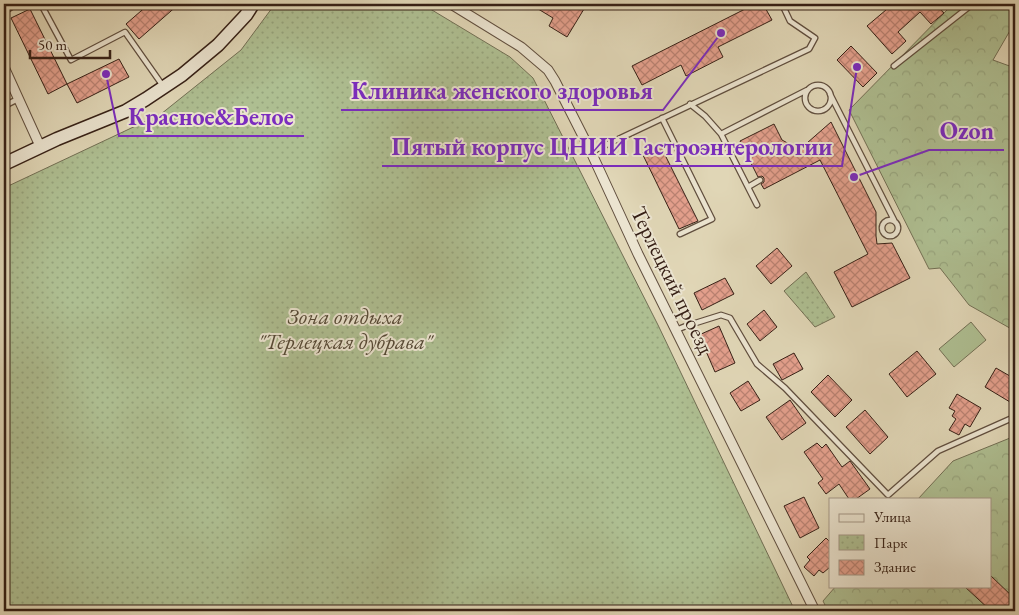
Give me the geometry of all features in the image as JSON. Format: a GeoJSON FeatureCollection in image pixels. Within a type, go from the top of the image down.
{"type":"FeatureCollection","features":[{"type":"Feature","properties":{"kind":"street"},"geometry":{"type":"LineString","coordinates":[[4,164],[40,146],[126,111],[164,87],[218,45],[246,16],[253,4]]}},
{"type":"Feature","properties":{"kind":"street","name":"Терлецкий проезд"},"geometry":{"type":"LineString","coordinates":[[451,4],[521,47],[548,70],[555,81],[591,152],[638,254],[815,611]]}},
{"type":"Feature","properties":{"kind":"street"},"geometry":{"type":"LineString","coordinates":[[4,67],[40,146]]}},
{"type":"Feature","properties":{"kind":"lane"},"geometry":{"type":"LineString","coordinates":[[4,12],[16,4]]}},
{"type":"Feature","properties":{"kind":"lane"},"geometry":{"type":"LineString","coordinates":[[591,152],[809,49],[815,38],[790,21],[782,4]]}},
{"type":"Feature","properties":{"kind":"lane"},"geometry":{"type":"LineString","coordinates":[[894,66],[971,4]]}},
{"type":"Feature","properties":{"kind":"lane"},"geometry":{"type":"LineString","coordinates":[[43,8],[71,60],[125,32],[164,87]]}},
{"type":"Feature","properties":{"kind":"lane"},"geometry":{"type":"LineString","coordinates":[[721,134],[814,85],[822,85],[829,90],[894,220]]}},
{"type":"Feature","properties":{"kind":"lane"},"geometry":{"type":"LineString","coordinates":[[807,90],[805,95],[806,104],[813,110],[818,111],[830,104],[830,94]]}},
{"type":"Feature","properties":{"kind":"lane"},"geometry":{"type":"LineString","coordinates":[[4,106],[19,99]]}},
{"type":"Feature","properties":{"kind":"lane"},"geometry":{"type":"LineString","coordinates":[[690,104],[711,121],[721,134],[757,205]]}},
{"type":"Feature","properties":{"kind":"lane"},"geometry":{"type":"LineString","coordinates":[[662,118],[712,219],[680,234]]}},
{"type":"Feature","properties":{"kind":"lane"},"geometry":{"type":"LineString","coordinates":[[748,187],[760,180]]}},
{"type":"Feature","properties":{"kind":"lane"},"geometry":{"type":"LineString","coordinates":[[676,330],[721,315],[730,318],[757,364],[785,388],[886,497],[938,451],[1010,419],[1015,419]]}},
{"type":"Feature","properties":{"kind":"green space","name":"Зона отдыха \"Терлецкая дубрава\""},"geometry":{"type":"Polygon","coordinates":[[[275,4],[422,4],[510,57],[533,78],[658,325],[795,611],[4,611],[4,188],[161,114],[241,50],[275,4]]]}},
{"type":"Feature","properties":{"kind":"green space"},"geometry":{"type":"Polygon","coordinates":[[[951,4],[1010,4],[1015,6],[1015,22],[993,60],[1015,68],[1015,331],[969,305],[940,268],[929,269],[849,110],[951,4]]]}},
{"type":"Feature","properties":{"kind":"green space"},"geometry":{"type":"Polygon","coordinates":[[[806,272],[835,317],[815,327],[784,291],[806,272]]]}},
{"type":"Feature","properties":{"kind":"green space"},"geometry":{"type":"Polygon","coordinates":[[[971,322],[986,340],[954,367],[939,349],[971,322]]]}},
{"type":"Feature","properties":{"kind":"green space"},"geometry":{"type":"Polygon","coordinates":[[[1015,436],[1015,611],[828,611],[823,601],[834,588],[992,588],[992,498],[919,498],[953,461],[1015,436]]]}},
{"type":"Feature","properties":{"kind":"building"},"geometry":{"type":"Polygon","coordinates":[[[149,4],[179,4],[139,39],[126,24],[149,4]]]}},
{"type":"Feature","properties":{"kind":"building"},"geometry":{"type":"Polygon","coordinates":[[[530,4],[587,4],[567,37],[549,26],[553,18],[530,4]]]}},
{"type":"Feature","properties":{"kind":"building"},"geometry":{"type":"Polygon","coordinates":[[[755,4],[763,4],[772,20],[718,47],[723,57],[686,76],[681,65],[642,85],[632,66],[755,4]]]}},
{"type":"Feature","properties":{"kind":"building"},"geometry":{"type":"Polygon","coordinates":[[[893,4],[936,4],[944,13],[931,24],[920,12],[898,32],[906,41],[892,54],[867,26],[893,4]]]}},
{"type":"Feature","properties":{"kind":"building"},"geometry":{"type":"Polygon","coordinates":[[[30,9],[67,84],[48,94],[11,18],[30,9]]]}},
{"type":"Feature","properties":{"kind":"building"},"geometry":{"type":"Polygon","coordinates":[[[851,46],[877,73],[863,87],[837,60],[851,46]]]}},
{"type":"Feature","properties":{"kind":"building"},"geometry":{"type":"Polygon","coordinates":[[[119,59],[129,77],[77,103],[67,84],[119,59]]]}},
{"type":"Feature","properties":{"kind":"building"},"geometry":{"type":"Polygon","coordinates":[[[831,122],[876,212],[877,244],[892,243],[910,278],[852,307],[834,272],[868,254],[820,160],[764,189],[761,184],[764,182],[764,178],[762,176],[758,177],[740,141],[774,124],[782,140],[793,146],[799,146],[807,143],[831,122]]]}},
{"type":"Feature","properties":{"kind":"building"},"geometry":{"type":"Polygon","coordinates":[[[660,145],[698,221],[679,229],[642,153],[660,145]]]}},
{"type":"Feature","properties":{"kind":"building"},"geometry":{"type":"Polygon","coordinates":[[[777,248],[792,266],[771,284],[756,266],[777,248]]]}},
{"type":"Feature","properties":{"kind":"building"},"geometry":{"type":"Polygon","coordinates":[[[725,278],[734,294],[702,310],[694,293],[725,278]]]}},
{"type":"Feature","properties":{"kind":"building"},"geometry":{"type":"Polygon","coordinates":[[[764,310],[777,327],[760,341],[747,324],[764,310]]]}},
{"type":"Feature","properties":{"kind":"building"},"geometry":{"type":"Polygon","coordinates":[[[719,326],[735,363],[715,372],[699,335],[719,326]]]}},
{"type":"Feature","properties":{"kind":"building"},"geometry":{"type":"Polygon","coordinates":[[[917,351],[936,374],[907,397],[889,374],[917,351]]]}},
{"type":"Feature","properties":{"kind":"building"},"geometry":{"type":"Polygon","coordinates":[[[794,353],[803,369],[782,380],[773,364],[794,353]]]}},
{"type":"Feature","properties":{"kind":"building"},"geometry":{"type":"Polygon","coordinates":[[[996,368],[1015,379],[1015,405],[985,387],[996,368]]]}},
{"type":"Feature","properties":{"kind":"building"},"geometry":{"type":"Polygon","coordinates":[[[828,375],[852,400],[835,417],[811,392],[828,375]]]}},
{"type":"Feature","properties":{"kind":"building"},"geometry":{"type":"Polygon","coordinates":[[[748,381],[760,400],[741,411],[730,393],[748,381]]]}},
{"type":"Feature","properties":{"kind":"building"},"geometry":{"type":"Polygon","coordinates":[[[957,394],[981,408],[970,427],[965,424],[959,435],[949,430],[956,419],[952,416],[955,411],[949,408],[957,394]]]}},
{"type":"Feature","properties":{"kind":"building"},"geometry":{"type":"Polygon","coordinates":[[[790,400],[806,423],[782,440],[766,417],[790,400]]]}},
{"type":"Feature","properties":{"kind":"building"},"geometry":{"type":"Polygon","coordinates":[[[865,410],[888,437],[870,454],[846,427],[865,410]]]}},
{"type":"Feature","properties":{"kind":"building"},"geometry":{"type":"Polygon","coordinates":[[[817,443],[822,448],[826,444],[842,467],[850,461],[870,489],[857,498],[848,498],[839,484],[826,494],[818,483],[823,479],[804,452],[817,443]]]}},
{"type":"Feature","properties":{"kind":"building"},"geometry":{"type":"Polygon","coordinates":[[[804,497],[819,528],[800,538],[784,506],[804,497]]]}},
{"type":"Feature","properties":{"kind":"building"},"geometry":{"type":"Polygon","coordinates":[[[826,538],[829,541],[829,568],[823,573],[819,570],[814,576],[804,567],[810,560],[807,557],[826,538]]]}},
{"type":"Feature","properties":{"kind":"building"},"geometry":{"type":"Polygon","coordinates":[[[992,577],[1015,599],[1015,611],[991,611],[966,588],[992,588],[992,577]]]}},
{"type":"Feature","properties":{"kind":"place","name":"Клиника женского здоровья"},"geometry":{"type":"Point","coordinates":[721,33]}},
{"type":"Feature","properties":{"kind":"place","name":"Пятый корпус ЦНИИ Гастроэнтерологии"},"geometry":{"type":"Point","coordinates":[857,67]}},
{"type":"Feature","properties":{"kind":"place","name":"Красное&Белое"},"geometry":{"type":"Point","coordinates":[106,74]}},
{"type":"Feature","properties":{"kind":"place","name":"Ozon"},"geometry":{"type":"Point","coordinates":[854,177]}}]}
